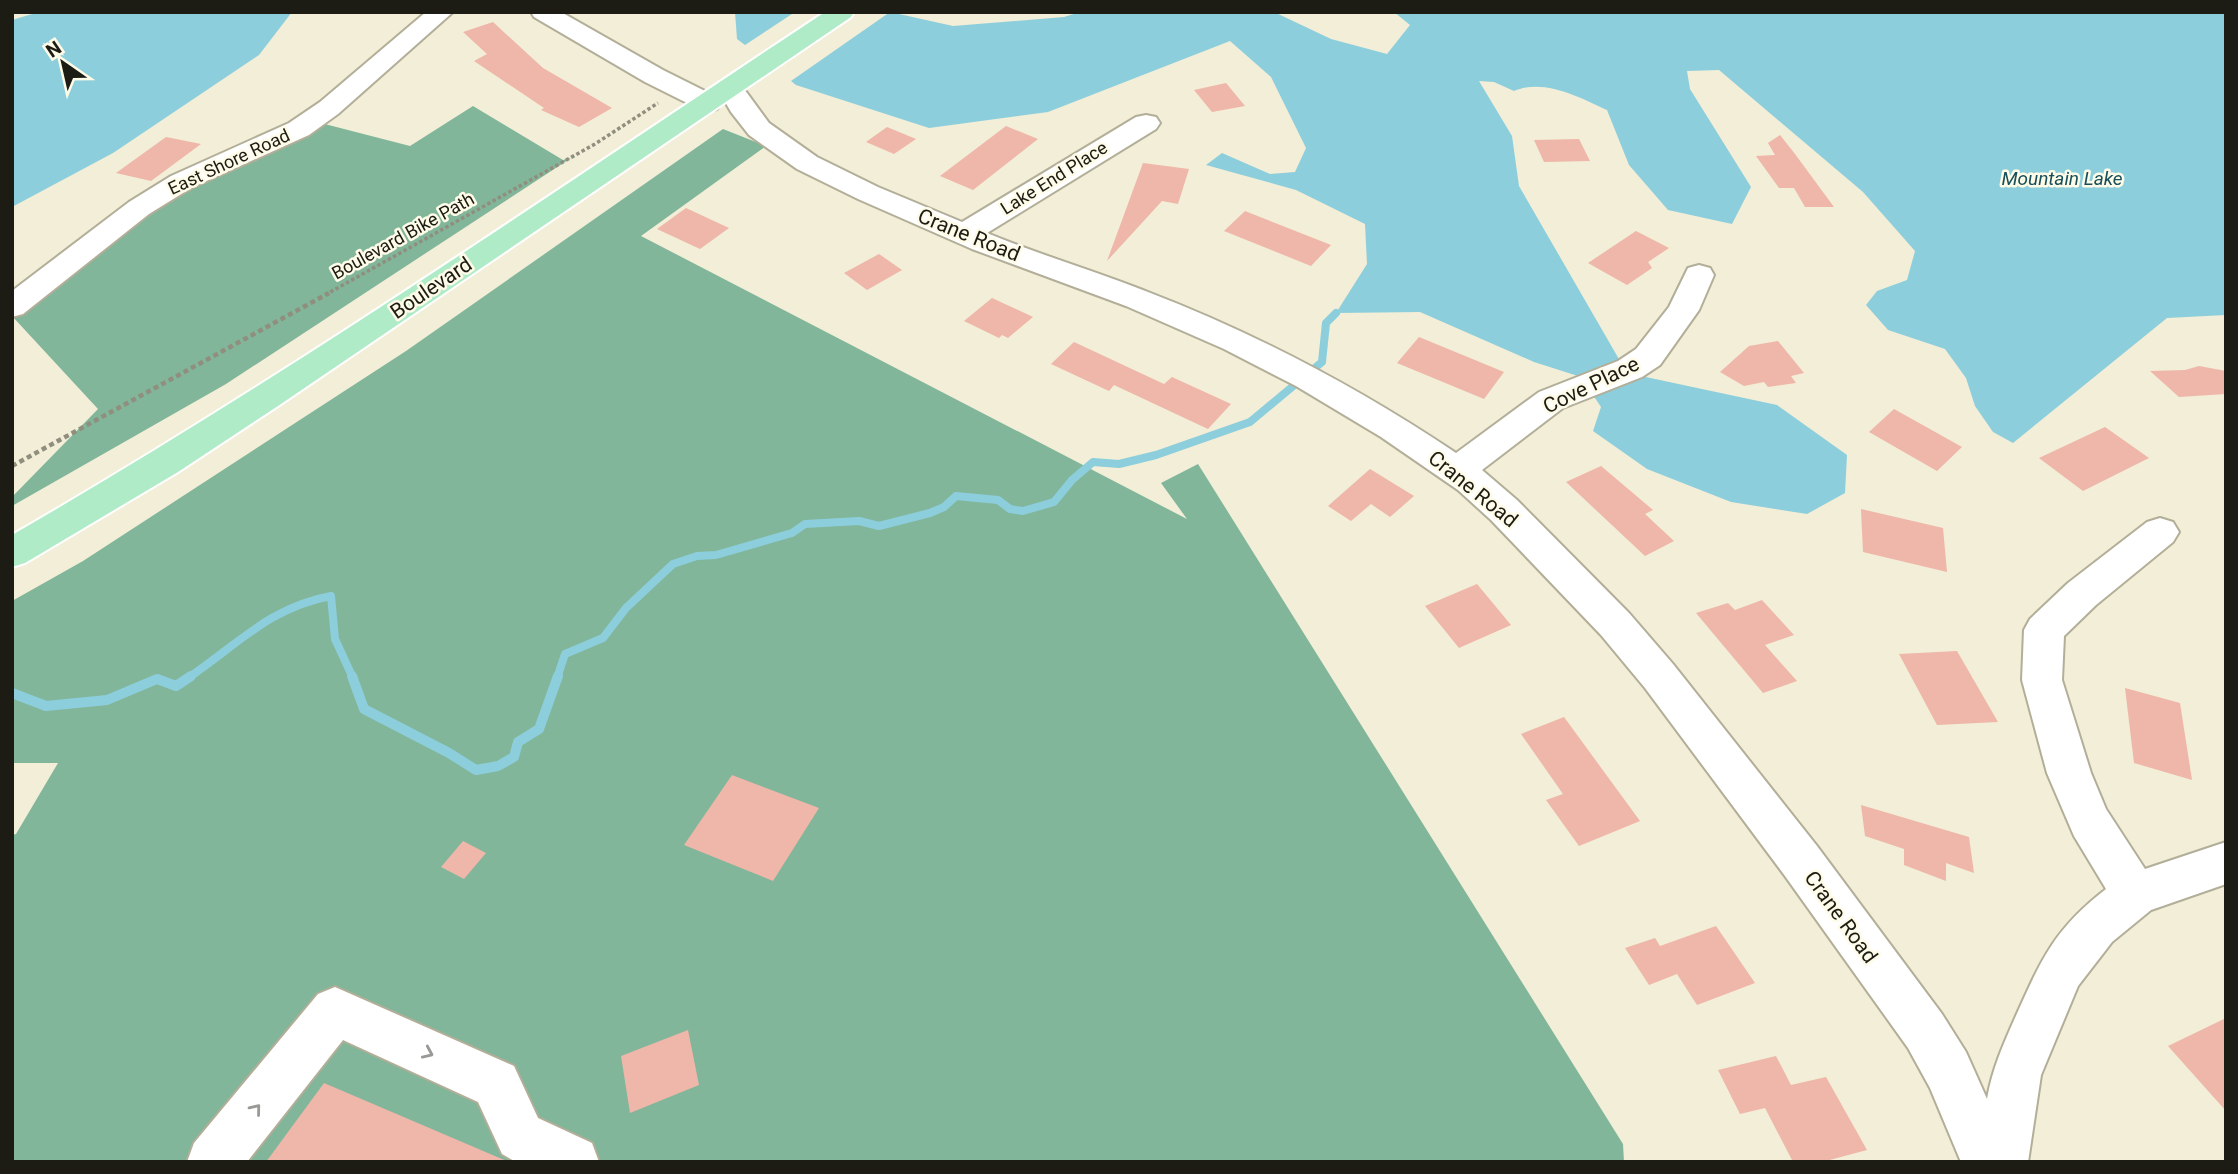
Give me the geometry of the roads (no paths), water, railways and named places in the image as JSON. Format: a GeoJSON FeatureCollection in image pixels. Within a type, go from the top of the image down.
{"type":"FeatureCollection","features":[{"type":"Feature","properties":{"kind":"main road","name":"Boulevard"},"geometry":{"type":"LineString","coordinates":[[12,553],[199,442],[842,12]]}},
{"type":"Feature","properties":{"kind":"street","name":"East Shore Road"},"geometry":{"type":"LineString","coordinates":[[12,307],[139,208],[181,182],[299,129],[329,108],[441,12]]}},
{"type":"Feature","properties":{"kind":"street"},"geometry":{"type":"LineString","coordinates":[[543,12],[680,89],[719,95]]}},
{"type":"Feature","properties":{"kind":"street","name":"Crane Road"},"geometry":{"type":"LineString","coordinates":[[719,95],[740,106],[759,129],[807,163],[868,194],[964,234],[1150,304],[1299,373],[1393,428],[1456,471],[1504,510],[1615,624],[1801,861],[1925,1031],[1948,1070],[1988,1162]]}},
{"type":"Feature","properties":{"kind":"street","name":"Lake End Place"},"geometry":{"type":"LineString","coordinates":[[964,234],[1146,122]]}},
{"type":"Feature","properties":{"kind":"street","name":"Cove Place"},"geometry":{"type":"LineString","coordinates":[[1456,471],[1562,395],[1630,369],[1648,357],[1684,310],[1699,275]]}},
{"type":"Feature","properties":{"kind":"street"},"geometry":{"type":"LineString","coordinates":[[2135,895],[2090,822],[2069,773],[2042,680],[2044,630],[2082,593],[2160,532]]}},
{"type":"Feature","properties":{"kind":"street"},"geometry":{"type":"LineString","coordinates":[[2002,1162],[2016,1075],[2061,970],[2095,926],[2135,895],[2174,878],[2226,863]]}},
{"type":"Feature","properties":{"kind":"street"},"geometry":{"type":"LineString","coordinates":[[213,1162],[335,1011],[496,1084],[520,1136],[573,1162]]}},
{"type":"Feature","properties":{"kind":"water"},"geometry":{"type":"Polygon","coordinates":[[[39,12],[292,12],[259,55],[113,153],[12,207],[12,20],[39,12]]]}},
{"type":"Feature","properties":{"kind":"water"},"geometry":{"type":"Polygon","coordinates":[[[735,12],[795,12],[745,45],[737,39],[735,12]]]}},
{"type":"Feature","properties":{"kind":"water","name":"Mountain Lake"},"geometry":{"type":"Polygon","coordinates":[[[890,12],[953,26],[1064,17],[1080,12],[1274,12],[1331,39],[1387,54],[1410,25],[1394,12],[2226,12],[2226,315],[2167,318],[2013,443],[1993,432],[1975,406],[1966,378],[1945,349],[1888,330],[1866,305],[1877,291],[1907,280],[1915,251],[1863,192],[1719,70],[1687,71],[1690,89],[1751,187],[1732,224],[1668,210],[1629,165],[1607,110],[1549,88],[1514,91],[1494,82],[1479,81],[1512,136],[1519,186],[1627,373],[1777,405],[1847,455],[1845,493],[1807,514],[1731,502],[1647,469],[1593,431],[1601,407],[1581,377],[1534,362],[1420,312],[1336,313],[1367,264],[1365,224],[1296,190],[1206,165],[1222,153],[1270,174],[1295,172],[1306,148],[1271,77],[1230,41],[1048,112],[929,128],[796,85],[791,81],[890,12]]]}},
{"type":"Feature","properties":{"kind":"waterway"},"geometry":{"type":"LineString","coordinates":[[557,678],[565,654],[603,638],[626,608],[673,564],[697,556],[716,555],[792,533],[805,524],[859,521],[879,526],[930,513],[944,507],[956,496],[998,500],[1010,509],[1023,511],[1054,502],[1072,480],[1093,462],[1119,464],[1156,455],[1250,422],[1322,362],[1326,323],[1336,313]]}},
{"type":"Feature","properties":{"kind":"waterway"},"geometry":{"type":"LineString","coordinates":[[188,678],[272,618],[309,601],[331,596],[335,639],[353,678]]}},
{"type":"Feature","properties":{"kind":"waterway"},"geometry":{"type":"LineString","coordinates":[[352,676],[364,709],[476,770],[498,766],[514,757],[518,742],[539,729],[558,676]]}},
{"type":"Feature","properties":{"kind":"waterway"},"geometry":{"type":"LineString","coordinates":[[12,693],[46,706],[107,700],[157,679],[176,686],[188,678]]}}]}
